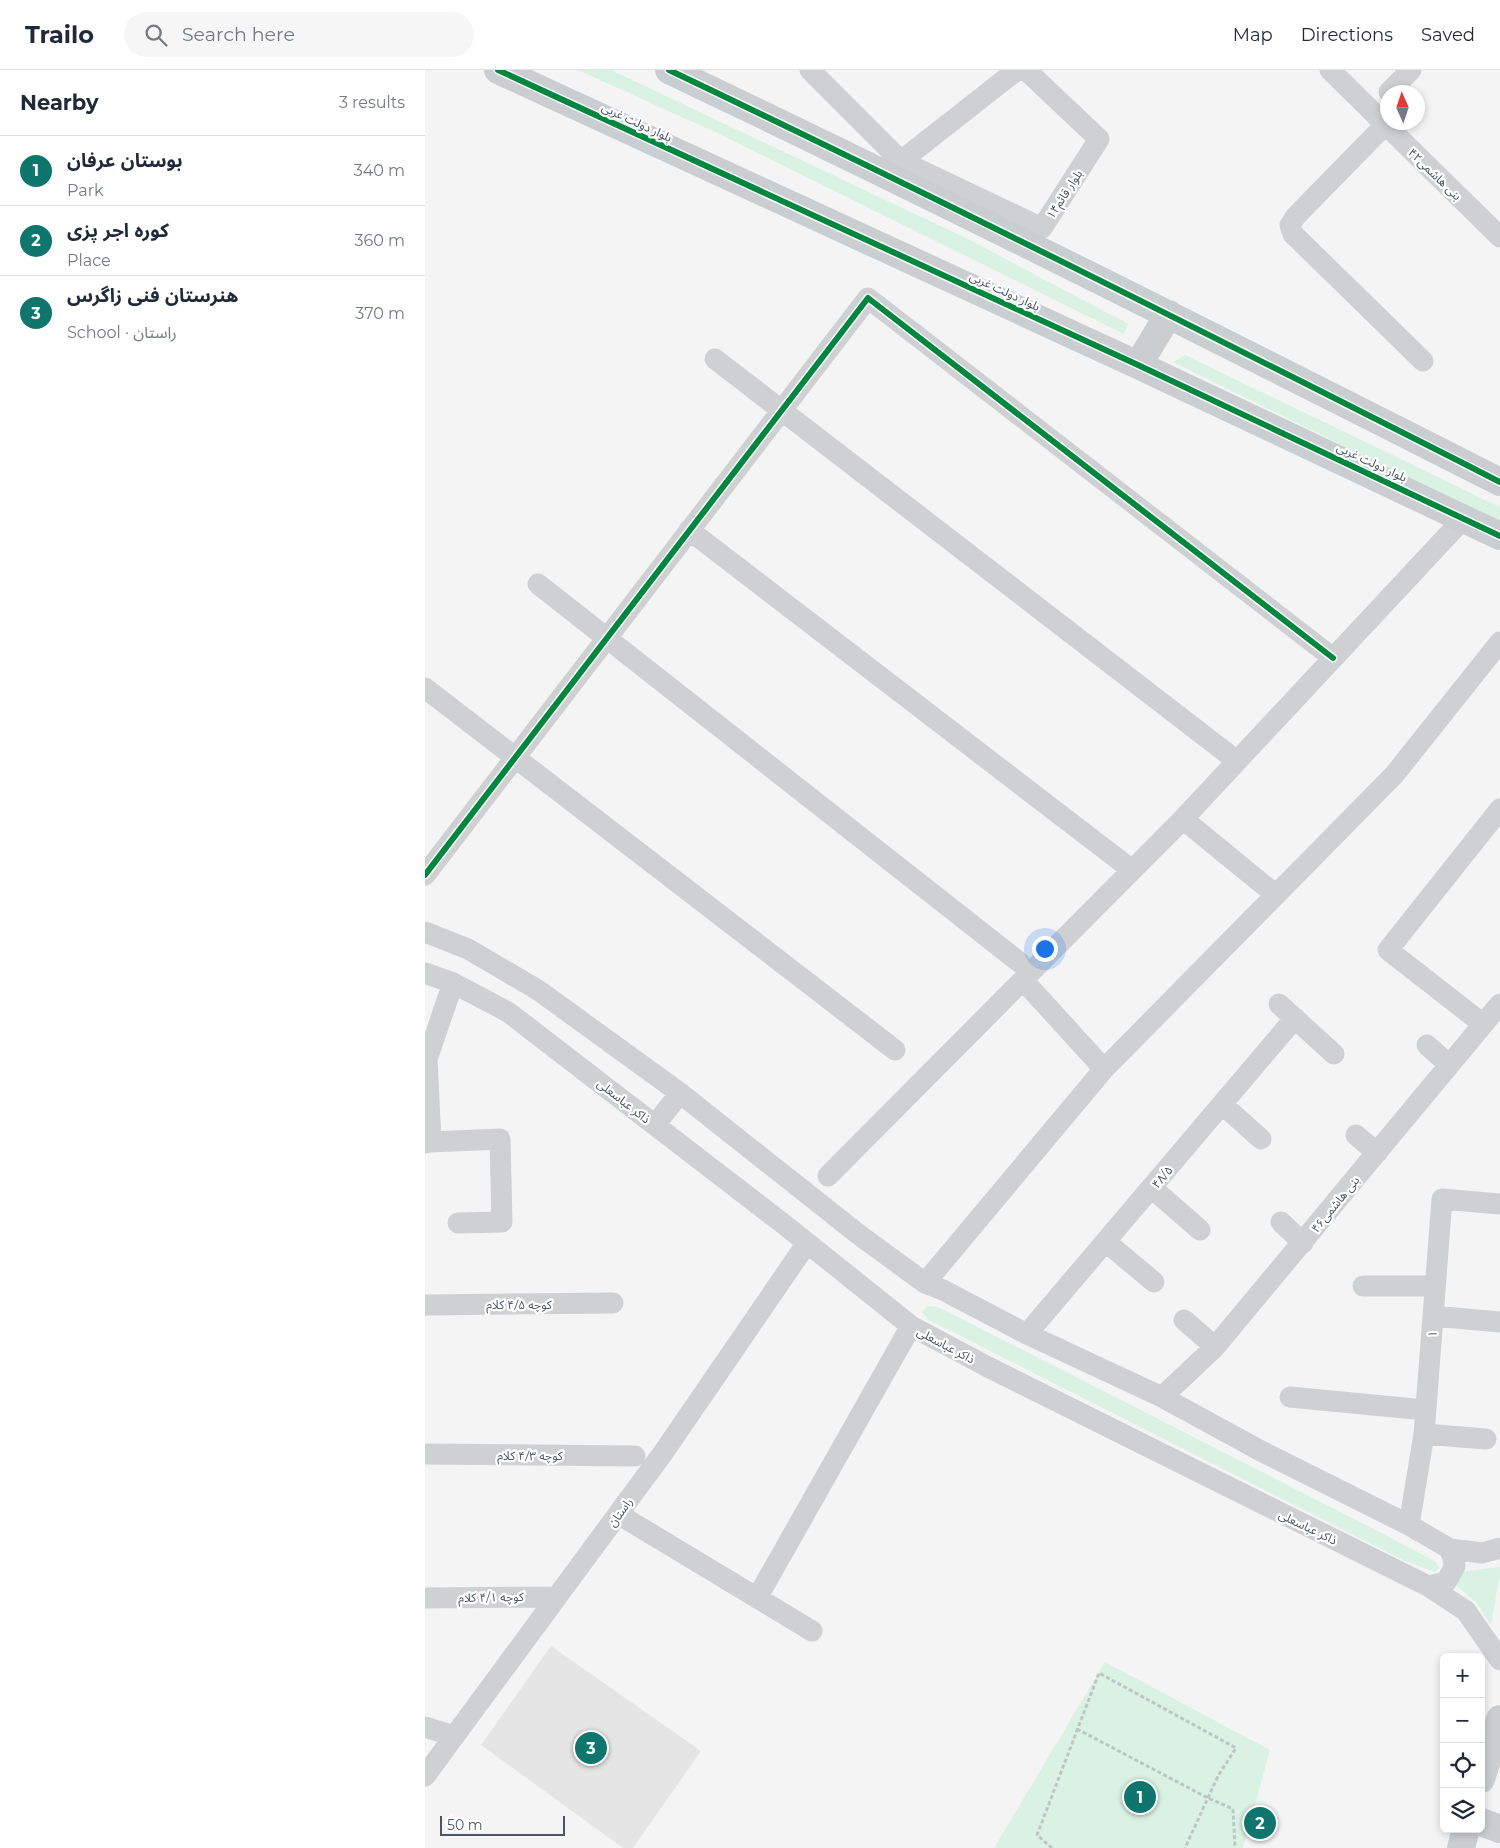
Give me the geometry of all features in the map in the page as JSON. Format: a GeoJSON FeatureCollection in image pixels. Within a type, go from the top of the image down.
{"type":"FeatureCollection","features":[{"type":"Feature","properties":{"kind":"main road","name":"بلوار دولت غربی"},"geometry":{"type":"LineString","coordinates":[[498,70],[1138,365],[1500,536]]}},
{"type":"Feature","properties":{"kind":"main road"},"geometry":{"type":"LineString","coordinates":[[669,70],[1169,314],[1500,482]]}},
{"type":"Feature","properties":{"kind":"main road"},"geometry":{"type":"LineString","coordinates":[[1138,365],[1169,314]]}},
{"type":"Feature","properties":{"kind":"main road"},"geometry":{"type":"LineString","coordinates":[[1485,1766],[1500,1719]]}},
{"type":"Feature","properties":{"kind":"main road"},"geometry":{"type":"LineString","coordinates":[[1485,1823],[1500,1829]]}},
{"type":"Feature","properties":{"kind":"main road"},"geometry":{"type":"LineString","coordinates":[[1461,1848],[1465,1833]]}},
{"type":"Feature","properties":{"kind":"street"},"geometry":{"type":"LineString","coordinates":[[810,70],[901,161],[1017,70]]}},
{"type":"Feature","properties":{"kind":"street","name":"بلوار قائم۱۴"},"geometry":{"type":"LineString","coordinates":[[901,161],[1042,228],[1099,139],[1027,70]]}},
{"type":"Feature","properties":{"kind":"street","name":"بنی هاشمی۴۲"},"geometry":{"type":"LineString","coordinates":[[1330,70],[1500,237]]}},
{"type":"Feature","properties":{"kind":"street"},"geometry":{"type":"LineString","coordinates":[[1396,85],[1411,70]]}},
{"type":"Feature","properties":{"kind":"street"},"geometry":{"type":"LineString","coordinates":[[1380,112],[1290,225],[1293,234],[1423,361]]}},
{"type":"Feature","properties":{"kind":"street"},"geometry":{"type":"LineString","coordinates":[[425,875],[868,298],[1333,658]]}},
{"type":"Feature","properties":{"kind":"street"},"geometry":{"type":"LineString","coordinates":[[715,359],[1237,761]]}},
{"type":"Feature","properties":{"kind":"street"},"geometry":{"type":"LineString","coordinates":[[828,1176],[1021,971],[1132,870],[1183,818],[1464,518]]}},
{"type":"Feature","properties":{"kind":"street"},"geometry":{"type":"LineString","coordinates":[[689,530],[1132,870]]}},
{"type":"Feature","properties":{"kind":"street"},"geometry":{"type":"LineString","coordinates":[[538,584],[1021,971],[1104,1069]]}},
{"type":"Feature","properties":{"kind":"street"},"geometry":{"type":"LineString","coordinates":[[925,1282],[1104,1069],[1394,775],[1500,642]]}},
{"type":"Feature","properties":{"kind":"street"},"geometry":{"type":"LineString","coordinates":[[425,688],[895,1050]]}},
{"type":"Feature","properties":{"kind":"street"},"geometry":{"type":"LineString","coordinates":[[1483,1024],[1388,950],[1500,809]]}},
{"type":"Feature","properties":{"kind":"street"},"geometry":{"type":"LineString","coordinates":[[1183,818],[1277,894]]}},
{"type":"Feature","properties":{"kind":"street"},"geometry":{"type":"LineString","coordinates":[[425,932],[468,949],[538,990],[680,1093],[859,1234],[925,1282],[1027,1334],[1162,1397],[1261,1451],[1409,1525],[1450,1550],[1482,1553],[1500,1548]]}},
{"type":"Feature","properties":{"kind":"street","name":"ذاکر عباسعلی"},"geometry":{"type":"LineString","coordinates":[[425,973],[453,983],[508,1012],[807,1243],[911,1326],[988,1367],[1428,1586],[1466,1611],[1500,1660]]}},
{"type":"Feature","properties":{"kind":"street"},"geometry":{"type":"LineString","coordinates":[[453,983],[427,1059],[428,1142],[499,1139],[502,1222],[458,1223]]}},
{"type":"Feature","properties":{"kind":"street"},"geometry":{"type":"LineString","coordinates":[[1279,1004],[1334,1054]]}},
{"type":"Feature","properties":{"kind":"street","name":"بنی هاشمی۴۶"},"geometry":{"type":"LineString","coordinates":[[1162,1397],[1215,1347],[1500,1004]]}},
{"type":"Feature","properties":{"kind":"street","name":"۴۸/۵"},"geometry":{"type":"LineString","coordinates":[[1027,1334],[1295,1018]]}},
{"type":"Feature","properties":{"kind":"street"},"geometry":{"type":"LineString","coordinates":[[1427,1045],[1449,1065]]}},
{"type":"Feature","properties":{"kind":"street"},"geometry":{"type":"LineString","coordinates":[[655,1126],[680,1093]]}},
{"type":"Feature","properties":{"kind":"street"},"geometry":{"type":"LineString","coordinates":[[1223,1104],[1261,1139]]}},
{"type":"Feature","properties":{"kind":"street"},"geometry":{"type":"LineString","coordinates":[[1356,1135],[1377,1153]]}},
{"type":"Feature","properties":{"kind":"street"},"geometry":{"type":"LineString","coordinates":[[1152,1188],[1200,1230]]}},
{"type":"Feature","properties":{"kind":"street","name":"۱"},"geometry":{"type":"LineString","coordinates":[[1409,1525],[1423,1434],[1442,1199],[1500,1204]]}},
{"type":"Feature","properties":{"kind":"street"},"geometry":{"type":"LineString","coordinates":[[1281,1222],[1303,1243]]}},
{"type":"Feature","properties":{"kind":"street"},"geometry":{"type":"LineString","coordinates":[[1106,1242],[1154,1282]]}},
{"type":"Feature","properties":{"kind":"street","name":"راستان"},"geometry":{"type":"LineString","coordinates":[[425,1776],[663,1453],[807,1243]]}},
{"type":"Feature","properties":{"kind":"street"},"geometry":{"type":"LineString","coordinates":[[1363,1286],[1435,1286]]}},
{"type":"Feature","properties":{"kind":"street","name":"کوچه ۴/۵ کلام"},"geometry":{"type":"LineString","coordinates":[[425,1304],[613,1303]]}},
{"type":"Feature","properties":{"kind":"street"},"geometry":{"type":"LineString","coordinates":[[1433,1316],[1500,1322]]}},
{"type":"Feature","properties":{"kind":"street"},"geometry":{"type":"LineString","coordinates":[[1184,1320],[1215,1347]]}},
{"type":"Feature","properties":{"kind":"street"},"geometry":{"type":"LineString","coordinates":[[757,1598],[911,1326]]}},
{"type":"Feature","properties":{"kind":"street"},"geometry":{"type":"LineString","coordinates":[[1290,1397],[1425,1410]]}},
{"type":"Feature","properties":{"kind":"street"},"geometry":{"type":"LineString","coordinates":[[1423,1434],[1486,1439]]}},
{"type":"Feature","properties":{"kind":"street","name":"کوچه ۴/۳ کلام"},"geometry":{"type":"LineString","coordinates":[[425,1454],[635,1456]]}},
{"type":"Feature","properties":{"kind":"street"},"geometry":{"type":"LineString","coordinates":[[618,1514],[812,1631]]}},
{"type":"Feature","properties":{"kind":"street"},"geometry":{"type":"LineString","coordinates":[[1428,1586],[1446,1582],[1455,1566],[1450,1550]]}},
{"type":"Feature","properties":{"kind":"street","name":"کوچه ۴/۱ کلام"},"geometry":{"type":"LineString","coordinates":[[425,1598],[557,1596]]}},
{"type":"Feature","properties":{"kind":"street"},"geometry":{"type":"LineString","coordinates":[[425,1727],[454,1736]]}},
{"type":"Feature","properties":{"kind":"path"},"geometry":{"type":"LineString","coordinates":[[1052,1848],[1037,1835],[1099,1673],[1237,1748],[1208,1798],[1185,1848]]}},
{"type":"Feature","properties":{"kind":"path"},"geometry":{"type":"LineString","coordinates":[[1077,1729],[1208,1798],[1233,1809],[1235,1848]]}},
{"type":"Feature","properties":{"kind":"shaded area"},"geometry":{"type":"Polygon","coordinates":[[[551,1646],[701,1751],[633,1848],[623,1848],[481,1745],[551,1646]]]}},
{"type":"Feature","properties":{"kind":"green space"},"geometry":{"type":"Polygon","coordinates":[[[578,70],[611,70],[970,240],[1128,324],[1124,334],[717,133],[578,70]]]}},
{"type":"Feature","properties":{"kind":"green space"},"geometry":{"type":"Polygon","coordinates":[[[1185,355],[1500,507],[1500,523],[1173,362],[1185,355]]]}},
{"type":"Feature","properties":{"kind":"green space"},"geometry":{"type":"Polygon","coordinates":[[[928,1306],[937,1307],[952,1314],[1372,1528],[1436,1562],[1439,1568],[1435,1572],[1403,1560],[929,1320],[922,1312],[928,1306]]]}},
{"type":"Feature","properties":{"kind":"green space"},"geometry":{"type":"Polygon","coordinates":[[[1500,1567],[1491,1625],[1476,1602],[1453,1583],[1460,1572],[1500,1567]]]}},
{"type":"Feature","properties":{"kind":"green space"},"geometry":{"type":"Polygon","coordinates":[[[1105,1662],[1270,1750],[1243,1848],[994,1848],[1105,1662]]]}},
{"type":"Feature","properties":{"kind":"cycle path"},"geometry":{"type":"LineString","coordinates":[[498,70],[1138,365],[1500,536]]}},
{"type":"Feature","properties":{"kind":"cycle path"},"geometry":{"type":"LineString","coordinates":[[669,70],[1086,273],[1500,482]]}},
{"type":"Feature","properties":{"kind":"cycle path"},"geometry":{"type":"LineString","coordinates":[[425,875],[868,298],[1333,658]]}},
{"type":"Feature","properties":{"kind":"place","name":"هنرستان فنی زاگرس"},"geometry":{"type":"Point","coordinates":[591,1748]}},
{"type":"Feature","properties":{"kind":"place","name":"بوستان عرفان"},"geometry":{"type":"Point","coordinates":[1140,1797]}},
{"type":"Feature","properties":{"kind":"place","name":"کوره اجر پزی"},"geometry":{"type":"Point","coordinates":[1260,1823]}}]}
